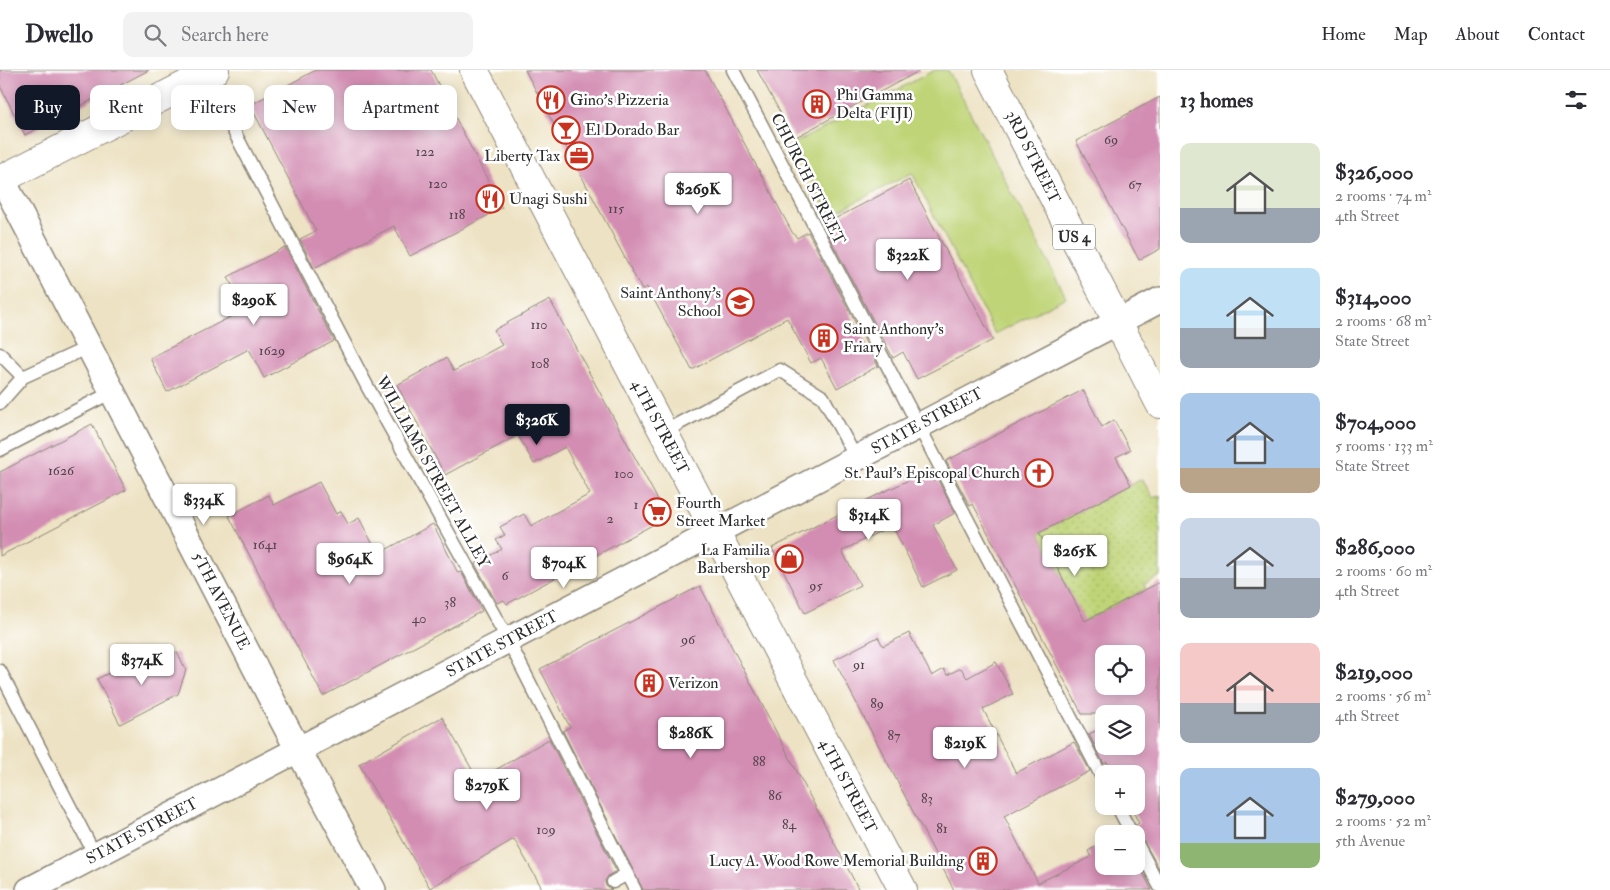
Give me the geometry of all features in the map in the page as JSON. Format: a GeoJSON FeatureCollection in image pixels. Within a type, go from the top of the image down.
{"type":"FeatureCollection","features":[{"type":"Feature","properties":{"kind":"main road","name":"4TH STREET"},"geometry":{"type":"LineString","coordinates":[[474,70],[903,890]]}},
{"type":"Feature","properties":{"kind":"main road","name":"3RD STREET"},"geometry":{"type":"LineString","coordinates":[[988,70],[1160,404]]}},
{"type":"Feature","properties":{"kind":"main road"},"geometry":{"type":"LineString","coordinates":[[1,179],[207,72]]}},
{"type":"Feature","properties":{"kind":"street","name":"5TH AVENUE"},"geometry":{"type":"LineString","coordinates":[[1,179],[298,750],[373,890]]}},
{"type":"Feature","properties":{"kind":"street","name":"STATE STREET"},"geometry":{"type":"LineString","coordinates":[[29,890],[1160,300]]}},
{"type":"Feature","properties":{"kind":"lane","name":"CHURCH STREET"},"geometry":{"type":"LineString","coordinates":[[733,70],[1096,765]]}},
{"type":"Feature","properties":{"kind":"lane","name":"WILLIAMS STREET ALLEY"},"geometry":{"type":"LineString","coordinates":[[207,72],[367,386],[508,640],[635,890]]}},
{"type":"Feature","properties":{"kind":"lane"},"geometry":{"type":"LineString","coordinates":[[0,403],[23,377],[89,347]]}},
{"type":"Feature","properties":{"kind":"lane"},"geometry":{"type":"LineString","coordinates":[[0,354],[23,377]]}},
{"type":"Feature","properties":{"kind":"lane"},"geometry":{"type":"LineString","coordinates":[[663,432],[780,370],[823,397],[856,458]]}},
{"type":"Feature","properties":{"kind":"lane"},"geometry":{"type":"LineString","coordinates":[[0,450],[112,392]]}},
{"type":"Feature","properties":{"kind":"lane"},"geometry":{"type":"LineString","coordinates":[[0,671],[95,856]]}},
{"type":"Feature","properties":{"kind":"lane"},"geometry":{"type":"LineString","coordinates":[[1145,859],[1160,887]]}},
{"type":"Feature","properties":{"kind":"lane"},"geometry":{"type":"LineString","coordinates":[[613,882],[627,874]]}},
{"type":"Feature","properties":{"kind":"green space"},"geometry":{"type":"Polygon","coordinates":[[[935,70],[948,70],[1066,297],[995,334],[912,173],[830,215],[793,144],[935,70]]]}},
{"type":"Feature","properties":{"kind":"green space"},"geometry":{"type":"Polygon","coordinates":[[[1142,479],[1153,498],[1160,495],[1160,576],[1144,584],[1146,589],[1077,625],[1070,592],[1039,533],[1142,479]]]}},
{"type":"Feature","properties":{"kind":"building"},"geometry":{"type":"Polygon","coordinates":[[[0,70],[149,70],[120,85],[90,85],[90,101],[80,106],[80,85],[15,85],[15,115],[0,86],[0,70]]]}},
{"type":"Feature","properties":{"kind":"building"},"geometry":{"type":"Polygon","coordinates":[[[316,70],[431,70],[439,85],[344,85],[344,130],[457,130],[457,121],[502,208],[410,256],[394,226],[314,268],[300,239],[316,231],[254,113],[254,103],[264,98],[264,130],[334,130],[334,85],[288,85],[316,70]]]}},
{"type":"Feature","properties":{"kind":"building"},"geometry":{"type":"Polygon","coordinates":[[[525,70],[705,70],[792,232],[797,238],[808,232],[878,366],[837,388],[821,358],[811,363],[787,318],[692,370],[647,287],[642,290],[525,70]]]}},
{"type":"Feature","properties":{"kind":"building","name":"Phi Gamma Delta (FIJI)"},"geometry":{"type":"Polygon","coordinates":[[[757,70],[921,70],[794,138],[757,70]]]}},
{"type":"Feature","properties":{"kind":"building"},"geometry":{"type":"Polygon","coordinates":[[[1160,97],[1160,249],[1139,260],[1076,141],[1160,97]]]}},
{"type":"Feature","properties":{"kind":"building"},"geometry":{"type":"Polygon","coordinates":[[[22,130],[35,130],[25,135],[22,130]]]}},
{"type":"Feature","properties":{"kind":"building"},"geometry":{"type":"Polygon","coordinates":[[[909,180],[993,340],[917,379],[903,352],[893,358],[823,225],[909,180]]]}},
{"type":"Feature","properties":{"kind":"building"},"geometry":{"type":"Polygon","coordinates":[[[285,247],[334,341],[264,378],[249,349],[167,392],[150,358],[244,310],[228,277],[285,247]]]}},
{"type":"Feature","properties":{"kind":"building"},"geometry":{"type":"Polygon","coordinates":[[[550,300],[667,517],[507,604],[504,600],[497,603],[475,564],[502,549],[496,540],[505,535],[500,527],[524,514],[531,526],[590,494],[565,447],[534,464],[518,435],[445,475],[397,385],[446,358],[454,371],[502,345],[494,330],[550,300]]]}},
{"type":"Feature","properties":{"kind":"building"},"geometry":{"type":"Polygon","coordinates":[[[1083,390],[1102,427],[1114,420],[1130,450],[1116,457],[1131,485],[1039,533],[1085,621],[1160,582],[1160,870],[1145,844],[1145,825],[1136,825],[1139,823],[1135,815],[1145,815],[1145,765],[1108,765],[1107,762],[1104,764],[1100,755],[1145,755],[1145,705],[1095,705],[1095,714],[1082,714],[973,504],[970,506],[946,461],[1083,390]]]}},
{"type":"Feature","properties":{"kind":"building"},"geometry":{"type":"Polygon","coordinates":[[[92,424],[126,490],[0,556],[0,472],[92,424]]]}},
{"type":"Feature","properties":{"kind":"building"},"geometry":{"type":"Polygon","coordinates":[[[932,469],[955,513],[933,525],[957,570],[923,587],[892,525],[842,551],[860,585],[805,613],[772,548],[932,469]]]}},
{"type":"Feature","properties":{"kind":"building"},"geometry":{"type":"Polygon","coordinates":[[[319,482],[336,514],[341,511],[348,524],[359,518],[378,554],[433,524],[458,573],[461,572],[482,611],[323,696],[229,516],[269,495],[274,505],[319,482]]]}},
{"type":"Feature","properties":{"kind":"building"},"geometry":{"type":"Polygon","coordinates":[[[700,586],[859,890],[643,890],[563,731],[570,727],[540,669],[700,586]]]}},
{"type":"Feature","properties":{"kind":"building"},"geometry":{"type":"Polygon","coordinates":[[[909,633],[932,676],[944,669],[947,675],[961,668],[967,678],[996,662],[1013,694],[983,709],[1016,773],[1074,742],[1090,771],[1004,816],[1038,883],[1091,857],[1088,851],[1095,847],[1095,875],[1144,875],[1152,890],[954,890],[834,660],[878,637],[883,646],[909,633]]]}},
{"type":"Feature","properties":{"kind":"building"},"geometry":{"type":"Polygon","coordinates":[[[177,652],[186,670],[178,694],[120,724],[97,679],[133,661],[139,672],[177,652]]]}},
{"type":"Feature","properties":{"kind":"building"},"geometry":{"type":"Polygon","coordinates":[[[442,717],[478,780],[549,739],[616,871],[609,875],[605,881],[606,886],[612,890],[543,890],[514,839],[430,888],[359,764],[442,717]]]}},
{"type":"Feature","properties":{"kind":"building"},"geometry":{"type":"Polygon","coordinates":[[[1095,731],[1095,746],[1089,734],[1095,731]]]}},
{"type":"Feature","properties":{"kind":"place","name":"Gino's Pizzeria"},"geometry":{"type":"Point","coordinates":[551,100]}},
{"type":"Feature","properties":{"kind":"place","name":"Phi Gamma Delta (FIJI)"},"geometry":{"type":"Point","coordinates":[817,104]}},
{"type":"Feature","properties":{"kind":"place","name":"El Dorado Bar"},"geometry":{"type":"Point","coordinates":[566,130]}},
{"type":"Feature","properties":{"kind":"place","name":"Liberty Tax"},"geometry":{"type":"Point","coordinates":[579,156]}},
{"type":"Feature","properties":{"kind":"place","name":"Unagi Sushi"},"geometry":{"type":"Point","coordinates":[490,199]}},
{"type":"Feature","properties":{"kind":"place","name":"Saint Anthony's School"},"geometry":{"type":"Point","coordinates":[740,302]}},
{"type":"Feature","properties":{"kind":"place","name":"Saint Anthony's Friary"},"geometry":{"type":"Point","coordinates":[824,338]}},
{"type":"Feature","properties":{"kind":"place","name":"St. Paul's Episcopal Church"},"geometry":{"type":"Point","coordinates":[1039,473]}},
{"type":"Feature","properties":{"kind":"place","name":"Fourth Street Market"},"geometry":{"type":"Point","coordinates":[657,512]}},
{"type":"Feature","properties":{"kind":"place","name":"La Familia Barbershop"},"geometry":{"type":"Point","coordinates":[789,559]}},
{"type":"Feature","properties":{"kind":"place","name":"Verizon"},"geometry":{"type":"Point","coordinates":[649,683]}},
{"type":"Feature","properties":{"kind":"place","name":"Lucy A. Wood Rowe Memorial Building"},"geometry":{"type":"Point","coordinates":[983,861]}}]}
